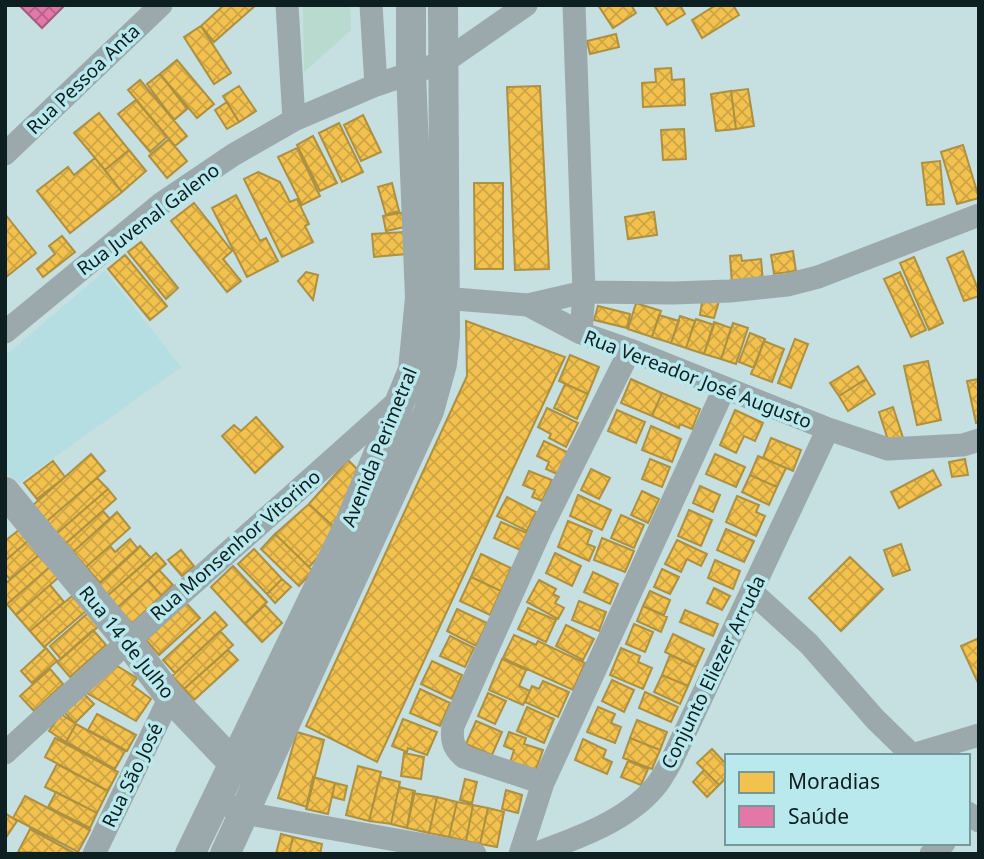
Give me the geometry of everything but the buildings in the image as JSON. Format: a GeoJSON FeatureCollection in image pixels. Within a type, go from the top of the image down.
{"type":"FeatureCollection","features":[{"type":"Feature","properties":{"kind":"street","name":"Rua Pessoa Anta"},"geometry":{"type":"LineString","coordinates":[[5,154],[161,5]]}},
{"type":"Feature","properties":{"kind":"street"},"geometry":{"type":"LineString","coordinates":[[287,5],[293,120]]}},
{"type":"Feature","properties":{"kind":"street"},"geometry":{"type":"LineString","coordinates":[[371,5],[376,85]]}},
{"type":"Feature","properties":{"kind":"street","name":"Avenida Perimetral"},"geometry":{"type":"LineString","coordinates":[[190,854],[216,800],[247,771],[429,411],[442,364],[432,297],[411,72],[411,5]]}},
{"type":"Feature","properties":{"kind":"street","name":"Avenida Perimetral"},"geometry":{"type":"LineString","coordinates":[[225,854],[244,813],[247,771],[404,395],[432,297],[444,62],[443,5]]}},
{"type":"Feature","properties":{"kind":"street","name":"Rua Juvenal Galeno"},"geometry":{"type":"LineString","coordinates":[[5,332],[162,203],[233,155],[293,120],[376,85],[444,62],[526,5]]}},
{"type":"Feature","properties":{"kind":"street"},"geometry":{"type":"LineString","coordinates":[[574,5],[584,292],[581,333]]}},
{"type":"Feature","properties":{"kind":"street"},"geometry":{"type":"LineString","coordinates":[[527,305],[584,292],[684,293],[787,285],[817,277],[979,215]]}},
{"type":"Feature","properties":{"kind":"street","name":"Rua Vereador José Augusto"},"geometry":{"type":"LineString","coordinates":[[432,297],[527,305],[581,333],[828,429],[888,449],[962,445],[979,440]]}},
{"type":"Feature","properties":{"kind":"street"},"geometry":{"type":"LineString","coordinates":[[543,783],[464,757],[453,743],[453,726],[541,529],[630,350]]}},
{"type":"Feature","properties":{"kind":"street"},"geometry":{"type":"LineString","coordinates":[[520,854],[543,783],[724,389]]}},
{"type":"Feature","properties":{"kind":"street","name":"Rua Monsenhor Vitorino"},"geometry":{"type":"LineString","coordinates":[[5,753],[127,640],[404,395]]}},
{"type":"Feature","properties":{"kind":"street","name":"Conjunto Eliezer Arruda"},"geometry":{"type":"LineString","coordinates":[[534,854],[565,843],[607,822],[635,806],[655,788],[672,760],[828,429]]}},
{"type":"Feature","properties":{"kind":"street","name":"Rua 14 de Julho"},"geometry":{"type":"LineString","coordinates":[[5,492],[127,640],[170,697],[247,771]]}},
{"type":"Feature","properties":{"kind":"street"},"geometry":{"type":"LineString","coordinates":[[752,592],[809,644],[874,719],[912,754]]}},
{"type":"Feature","properties":{"kind":"street","name":"Rua São José"},"geometry":{"type":"LineString","coordinates":[[94,854],[170,697]]}},
{"type":"Feature","properties":{"kind":"street"},"geometry":{"type":"LineString","coordinates":[[916,754],[979,735]]}},
{"type":"Feature","properties":{"kind":"street"},"geometry":{"type":"LineString","coordinates":[[216,800],[244,813],[475,854]]}},
{"type":"Feature","properties":{"kind":"shaded area"},"geometry":{"type":"Polygon","coordinates":[[[105,271],[181,367],[17,484],[5,471],[5,356],[105,271]]]}},
{"type":"Feature","properties":{"kind":"green space"},"geometry":{"type":"Polygon","coordinates":[[[303,5],[350,5],[351,30],[304,72],[303,5]]]}}]}
